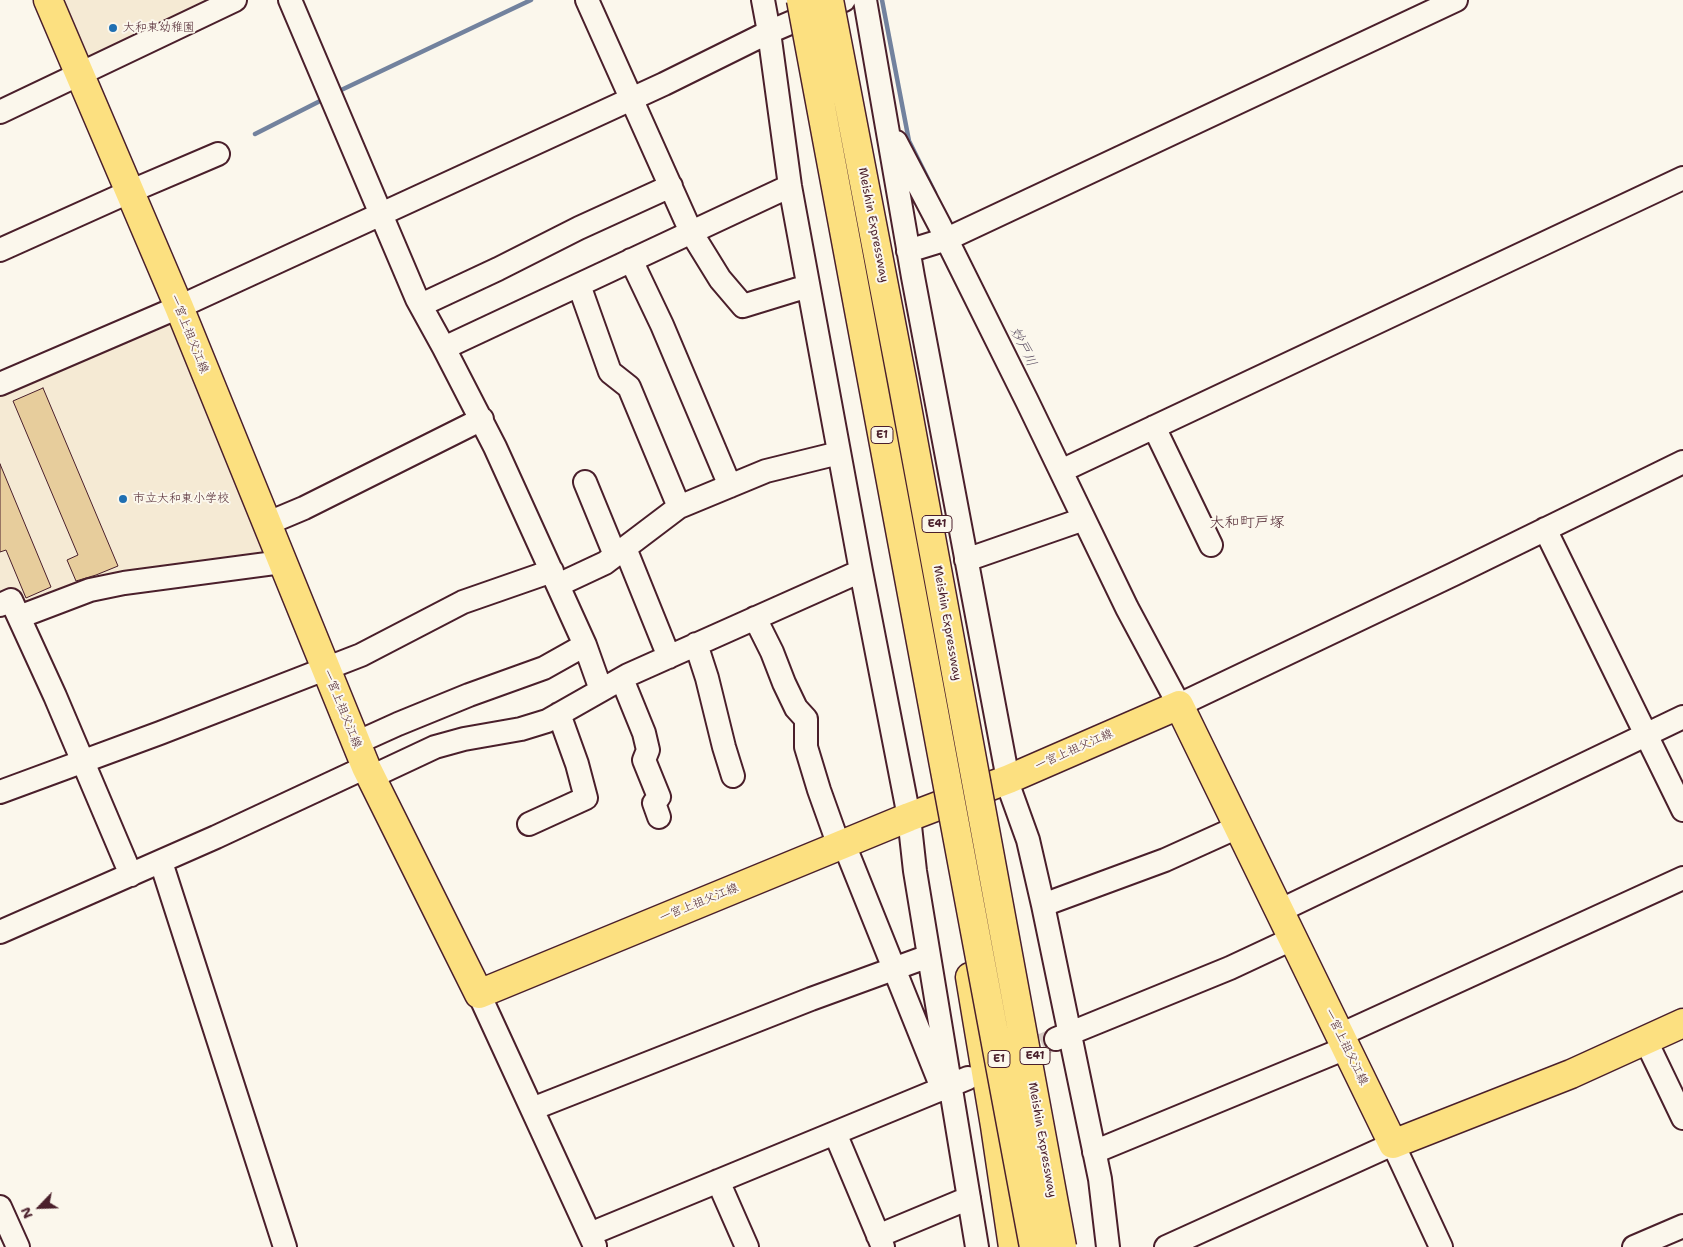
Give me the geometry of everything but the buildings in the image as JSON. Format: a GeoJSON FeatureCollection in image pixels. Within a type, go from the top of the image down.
{"type":"FeatureCollection","features":[{"type":"Feature","properties":{"kind":"main road","name":"一宮上祖父江線"},"geometry":{"type":"LineString","coordinates":[[48,0],[179,307],[364,762],[479,994],[909,817],[1009,779],[1178,705],[1393,1144]]}},
{"type":"Feature","properties":{"kind":"main road","name":"E1"},"geometry":{"type":"LineString","coordinates":[[802,0],[1034,1247]]}},
{"type":"Feature","properties":{"kind":"main road","name":"Meishin Expressway"},"geometry":{"type":"LineString","coordinates":[[829,0],[1062,1247]]}},
{"type":"Feature","properties":{"kind":"main road","name":"E41"},"geometry":{"type":"LineString","coordinates":[[865,185],[910,378],[999,864],[1046,1111],[1075,1247]]}},
{"type":"Feature","properties":{"kind":"main road"},"geometry":{"type":"LineString","coordinates":[[837,192],[892,532],[995,1126],[1013,1247]]}},
{"type":"Feature","properties":{"kind":"main road"},"geometry":{"type":"LineString","coordinates":[[1393,1144],[1571,1074],[1683,1023]]}},
{"type":"Feature","properties":{"kind":"street"},"geometry":{"type":"LineString","coordinates":[[0,112],[235,0]]}},
{"type":"Feature","properties":{"kind":"street"},"geometry":{"type":"LineString","coordinates":[[290,0],[420,305],[482,419],[585,645],[602,690]]}},
{"type":"Feature","properties":{"kind":"street"},"geometry":{"type":"LineString","coordinates":[[587,0],[691,232],[720,279],[743,306],[808,286]]}},
{"type":"Feature","properties":{"kind":"street"},"geometry":{"type":"LineString","coordinates":[[762,0],[790,186],[860,571],[909,817],[915,870],[953,1084],[977,1247]]}},
{"type":"Feature","properties":{"kind":"street"},"geometry":{"type":"LineString","coordinates":[[0,384],[179,307],[632,98],[768,32],[844,0]]}},
{"type":"Feature","properties":{"kind":"street"},"geometry":{"type":"LineString","coordinates":[[865,0],[908,251],[1010,790],[1028,840],[1043,905],[1062,1036],[1100,1178],[1108,1247]]}},
{"type":"Feature","properties":{"kind":"street"},"geometry":{"type":"LineString","coordinates":[[908,251],[953,237],[1456,0]]}},
{"type":"Feature","properties":{"kind":"street"},"geometry":{"type":"LineString","coordinates":[[886,124],[953,237],[1067,468],[1084,519],[1127,608],[1178,705],[1454,574],[1683,462]]}},
{"type":"Feature","properties":{"kind":"street"},"geometry":{"type":"LineString","coordinates":[[0,250],[218,154]]}},
{"type":"Feature","properties":{"kind":"street"},"geometry":{"type":"LineString","coordinates":[[1067,468],[1683,178]]}},
{"type":"Feature","properties":{"kind":"street"},"geometry":{"type":"LineString","coordinates":[[420,305],[671,186]]}},
{"type":"Feature","properties":{"kind":"street"},"geometry":{"type":"LineString","coordinates":[[444,348],[790,186]]}},
{"type":"Feature","properties":{"kind":"street"},"geometry":{"type":"LineString","coordinates":[[631,260],[662,325],[730,486]]}},
{"type":"Feature","properties":{"kind":"street"},"geometry":{"type":"LineString","coordinates":[[579,284],[610,372],[629,387],[679,507]]}},
{"type":"Feature","properties":{"kind":"street"},"geometry":{"type":"LineString","coordinates":[[266,524],[304,508],[482,419]]}},
{"type":"Feature","properties":{"kind":"street"},"geometry":{"type":"LineString","coordinates":[[1154,428],[1211,545]]}},
{"type":"Feature","properties":{"kind":"street"},"geometry":{"type":"LineString","coordinates":[[0,792],[326,669],[381,645],[464,602],[605,563],[679,507],[766,471],[839,453]]}},
{"type":"Feature","properties":{"kind":"street"},"geometry":{"type":"LineString","coordinates":[[585,482],[620,551],[669,657]]}},
{"type":"Feature","properties":{"kind":"street"},"geometry":{"type":"LineString","coordinates":[[966,560],[1084,519]]}},
{"type":"Feature","properties":{"kind":"street"},"geometry":{"type":"LineString","coordinates":[[1545,529],[1683,810]]}},
{"type":"Feature","properties":{"kind":"street"},"geometry":{"type":"LineString","coordinates":[[19,617],[90,590],[124,583],[282,562]]}},
{"type":"Feature","properties":{"kind":"street"},"geometry":{"type":"LineString","coordinates":[[0,932],[160,862],[364,762],[464,739],[521,729],[547,721],[622,679],[860,571]]}},
{"type":"Feature","properties":{"kind":"street"},"geometry":{"type":"LineString","coordinates":[[0,605],[11,600],[83,761],[131,875]]}},
{"type":"Feature","properties":{"kind":"street"},"geometry":{"type":"LineString","coordinates":[[755,618],[796,708],[806,719],[806,747],[819,790],[894,968],[953,1084]]}},
{"type":"Feature","properties":{"kind":"street"},"geometry":{"type":"LineString","coordinates":[[696,644],[733,776]]}},
{"type":"Feature","properties":{"kind":"street"},"geometry":{"type":"LineString","coordinates":[[364,762],[398,724],[469,695],[544,668],[585,645]]}},
{"type":"Feature","properties":{"kind":"street"},"geometry":{"type":"LineString","coordinates":[[622,679],[644,733],[648,750],[644,760],[659,797],[654,803],[659,817]]}},
{"type":"Feature","properties":{"kind":"street"},"geometry":{"type":"LineString","coordinates":[[529,824],[586,798],[577,764],[559,714]]}},
{"type":"Feature","properties":{"kind":"street"},"geometry":{"type":"LineString","coordinates":[[1278,911],[1683,717]]}},
{"type":"Feature","properties":{"kind":"street"},"geometry":{"type":"LineString","coordinates":[[1043,905],[1165,860],[1238,827]]}},
{"type":"Feature","properties":{"kind":"street"},"geometry":{"type":"LineString","coordinates":[[160,862],[285,1247]]}},
{"type":"Feature","properties":{"kind":"street"},"geometry":{"type":"LineString","coordinates":[[1094,1152],[1343,1042],[1683,878]]}},
{"type":"Feature","properties":{"kind":"street"},"geometry":{"type":"LineString","coordinates":[[1062,1036],[1230,968],[1292,939]]}},
{"type":"Feature","properties":{"kind":"street"},"geometry":{"type":"LineString","coordinates":[[532,1109],[929,956]]}},
{"type":"Feature","properties":{"kind":"street"},"geometry":{"type":"LineString","coordinates":[[479,994],[593,1243],[718,1181],[953,1084]]}},
{"type":"Feature","properties":{"kind":"street"},"geometry":{"type":"LineString","coordinates":[[1646,1041],[1683,1118]]}},
{"type":"Feature","properties":{"kind":"street"},"geometry":{"type":"LineString","coordinates":[[835,1132],[880,1241],[969,1198]]}},
{"type":"Feature","properties":{"kind":"street"},"geometry":{"type":"LineString","coordinates":[[1166,1247],[1207,1239],[1393,1144],[1441,1247]]}},
{"type":"Feature","properties":{"kind":"street"},"geometry":{"type":"LineString","coordinates":[[718,1181],[747,1247]]}},
{"type":"Feature","properties":{"kind":"street"},"geometry":{"type":"LineString","coordinates":[[0,1207],[18,1247]]}},
{"type":"Feature","properties":{"kind":"street"},"geometry":{"type":"LineString","coordinates":[[1634,1247],[1683,1226]]}},
{"type":"Feature","properties":{"kind":"shaded area","name":"大和東幼稚園"},"geometry":{"type":"Polygon","coordinates":[[[59,0],[214,0],[91,59],[83,56],[59,0]]]}},
{"type":"Feature","properties":{"kind":"shaded area","name":"市立大和東小学校"},"geometry":{"type":"Polygon","coordinates":[[[167,324],[175,326],[270,560],[24,610],[0,600],[0,396],[167,324]]]}},
{"type":"Feature","properties":{"kind":"waterway"},"geometry":{"type":"LineString","coordinates":[[337,92],[531,0]]}},
{"type":"Feature","properties":{"kind":"waterway","name":"妙戸川"},"geometry":{"type":"LineString","coordinates":[[882,0],[909,141],[935,193]]}},
{"type":"Feature","properties":{"kind":"waterway"},"geometry":{"type":"LineString","coordinates":[[255,134],[326,98]]}},
{"type":"Feature","properties":{"kind":"tunnel"},"geometry":{"type":"LineString","coordinates":[[1012,1058],[1055,1039]]}},
{"type":"Feature","properties":{"kind":"place","name":"大和東幼稚園"},"geometry":{"type":"Point","coordinates":[113,28]}},
{"type":"Feature","properties":{"kind":"place","name":"市立大和東小学校"},"geometry":{"type":"Point","coordinates":[123,499]}},
{"type":"Feature","properties":{"kind":"district","name":"大和町戸塚"},"geometry":{"type":"Point","coordinates":[1247,523]}}]}
